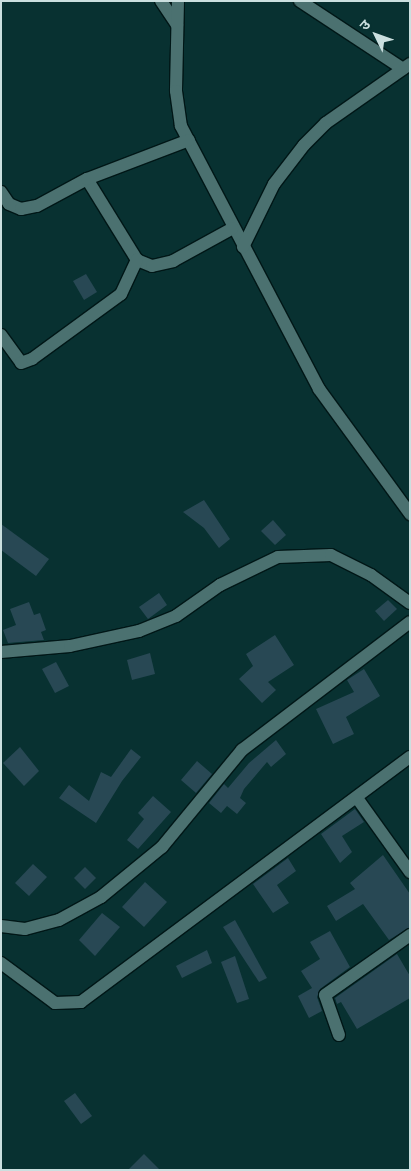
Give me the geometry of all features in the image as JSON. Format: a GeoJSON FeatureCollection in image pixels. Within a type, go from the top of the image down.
{"type":"FeatureCollection","features":[{"type":"Feature","properties":{"kind":"street"},"geometry":{"type":"LineString","coordinates":[[161,1],[177,25]]}},
{"type":"Feature","properties":{"kind":"street"},"geometry":{"type":"LineString","coordinates":[[178,1],[177,108],[189,140],[233,228],[319,389],[410,514]]}},
{"type":"Feature","properties":{"kind":"street"},"geometry":{"type":"LineString","coordinates":[[243,247],[274,184],[304,144],[326,123],[407,66],[300,1]]}},
{"type":"Feature","properties":{"kind":"street"},"geometry":{"type":"LineString","coordinates":[[1,192],[9,204],[21,209],[37,206],[87,179],[189,140]]}},
{"type":"Feature","properties":{"kind":"street"},"geometry":{"type":"LineString","coordinates":[[87,179],[137,260],[152,266],[173,261],[233,228]]}},
{"type":"Feature","properties":{"kind":"street"},"geometry":{"type":"LineString","coordinates":[[1,335],[21,364],[32,360],[121,294],[137,260]]}},
{"type":"Feature","properties":{"kind":"street"},"geometry":{"type":"LineString","coordinates":[[1,652],[70,646],[138,631],[176,616],[220,585],[278,557],[331,555],[371,575],[410,603]]}},
{"type":"Feature","properties":{"kind":"street"},"geometry":{"type":"LineString","coordinates":[[1,926],[25,929],[59,920],[101,896],[162,847],[242,750],[410,622]]}},
{"type":"Feature","properties":{"kind":"street"},"geometry":{"type":"LineString","coordinates":[[1,963],[55,1003],[81,1002],[410,757]]}},
{"type":"Feature","properties":{"kind":"street"},"geometry":{"type":"LineString","coordinates":[[357,798],[410,872]]}},
{"type":"Feature","properties":{"kind":"street"},"geometry":{"type":"LineString","coordinates":[[339,1035],[325,995],[410,935]]}},
{"type":"Feature","properties":{"kind":"building"},"geometry":{"type":"Polygon","coordinates":[[[86,274],[97,292],[84,300],[73,281],[86,274]]]}},
{"type":"Feature","properties":{"kind":"building"},"geometry":{"type":"Polygon","coordinates":[[[204,500],[230,539],[219,548],[204,528],[183,512],[204,500]]]}},
{"type":"Feature","properties":{"kind":"building"},"geometry":{"type":"Polygon","coordinates":[[[273,520],[286,535],[275,545],[261,531],[273,520]]]}},
{"type":"Feature","properties":{"kind":"building"},"geometry":{"type":"Polygon","coordinates":[[[1,524],[49,559],[36,576],[1,550],[1,524]]]}},
{"type":"Feature","properties":{"kind":"building"},"geometry":{"type":"Polygon","coordinates":[[[159,593],[167,605],[148,619],[139,607],[159,593]]]}},
{"type":"Feature","properties":{"kind":"building"},"geometry":{"type":"Polygon","coordinates":[[[388,600],[397,609],[384,621],[375,611],[388,600]]]}},
{"type":"Feature","properties":{"kind":"building"},"geometry":{"type":"Polygon","coordinates":[[[29,602],[34,615],[40,613],[46,630],[41,632],[44,640],[8,643],[3,630],[16,625],[10,609],[29,602]]]}},
{"type":"Feature","properties":{"kind":"building"},"geometry":{"type":"Polygon","coordinates":[[[275,635],[294,665],[268,682],[276,690],[262,703],[239,679],[253,666],[246,654],[275,635]]]}},
{"type":"Feature","properties":{"kind":"building"},"geometry":{"type":"Polygon","coordinates":[[[150,653],[155,674],[132,680],[127,660],[150,653]]]}},
{"type":"Feature","properties":{"kind":"building"},"geometry":{"type":"Polygon","coordinates":[[[56,662],[69,686],[55,693],[42,669],[56,662]]]}},
{"type":"Feature","properties":{"kind":"building"},"geometry":{"type":"Polygon","coordinates":[[[364,669],[380,696],[346,717],[354,734],[333,744],[316,709],[354,692],[347,680],[364,669]]]}},
{"type":"Feature","properties":{"kind":"building"},"geometry":{"type":"Polygon","coordinates":[[[276,740],[286,754],[271,767],[267,762],[244,789],[240,798],[246,803],[237,814],[227,806],[221,813],[209,803],[224,784],[228,788],[249,763],[276,740]]]}},
{"type":"Feature","properties":{"kind":"building"},"geometry":{"type":"Polygon","coordinates":[[[20,747],[39,771],[24,786],[3,763],[20,747]]]}},
{"type":"Feature","properties":{"kind":"building"},"geometry":{"type":"Polygon","coordinates":[[[131,749],[141,757],[122,781],[96,823],[59,798],[69,785],[89,801],[101,772],[111,777],[131,749]]]}},
{"type":"Feature","properties":{"kind":"building"},"geometry":{"type":"Polygon","coordinates":[[[197,761],[212,774],[196,793],[181,780],[197,761]]]}},
{"type":"Feature","properties":{"kind":"building"},"geometry":{"type":"Polygon","coordinates":[[[153,796],[171,812],[138,849],[127,840],[144,819],[138,813],[153,796]]]}},
{"type":"Feature","properties":{"kind":"building"},"geometry":{"type":"Polygon","coordinates":[[[355,809],[364,822],[342,836],[352,852],[340,863],[321,834],[355,809]]]}},
{"type":"Feature","properties":{"kind":"building"},"geometry":{"type":"Polygon","coordinates":[[[383,855],[410,894],[410,927],[389,940],[363,904],[336,921],[327,906],[355,889],[350,883],[383,855]]]}},
{"type":"Feature","properties":{"kind":"building"},"geometry":{"type":"Polygon","coordinates":[[[288,858],[296,871],[277,885],[289,903],[273,913],[253,884],[288,858]]]}},
{"type":"Feature","properties":{"kind":"building"},"geometry":{"type":"Polygon","coordinates":[[[33,864],[47,877],[29,896],[15,883],[33,864]]]}},
{"type":"Feature","properties":{"kind":"building"},"geometry":{"type":"Polygon","coordinates":[[[85,867],[96,878],[85,889],[74,878],[85,867]]]}},
{"type":"Feature","properties":{"kind":"building"},"geometry":{"type":"Polygon","coordinates":[[[145,882],[167,902],[144,927],[122,907],[145,882]]]}},
{"type":"Feature","properties":{"kind":"building"},"geometry":{"type":"Polygon","coordinates":[[[102,913],[120,927],[95,956],[79,940],[102,913]]]}},
{"type":"Feature","properties":{"kind":"building"},"geometry":{"type":"Polygon","coordinates":[[[235,920],[267,978],[259,982],[223,927],[235,920]]]}},
{"type":"Feature","properties":{"kind":"building"},"geometry":{"type":"Polygon","coordinates":[[[330,931],[350,967],[320,989],[317,997],[322,1011],[309,1018],[298,996],[312,988],[301,971],[320,959],[310,942],[330,931]]]}},
{"type":"Feature","properties":{"kind":"building"},"geometry":{"type":"Polygon","coordinates":[[[207,950],[212,963],[182,978],[176,966],[207,950]]]}},
{"type":"Feature","properties":{"kind":"building"},"geometry":{"type":"Polygon","coordinates":[[[397,954],[410,976],[410,998],[357,1029],[341,1002],[337,1004],[335,998],[397,954]]]}},
{"type":"Feature","properties":{"kind":"building"},"geometry":{"type":"Polygon","coordinates":[[[235,956],[249,999],[237,1003],[221,962],[235,956]]]}},
{"type":"Feature","properties":{"kind":"building"},"geometry":{"type":"Polygon","coordinates":[[[75,1093],[92,1116],[81,1124],[64,1101],[75,1093]]]}},
{"type":"Feature","properties":{"kind":"building"},"geometry":{"type":"Polygon","coordinates":[[[144,1154],[160,1170],[128,1170],[144,1154]]]}}]}
